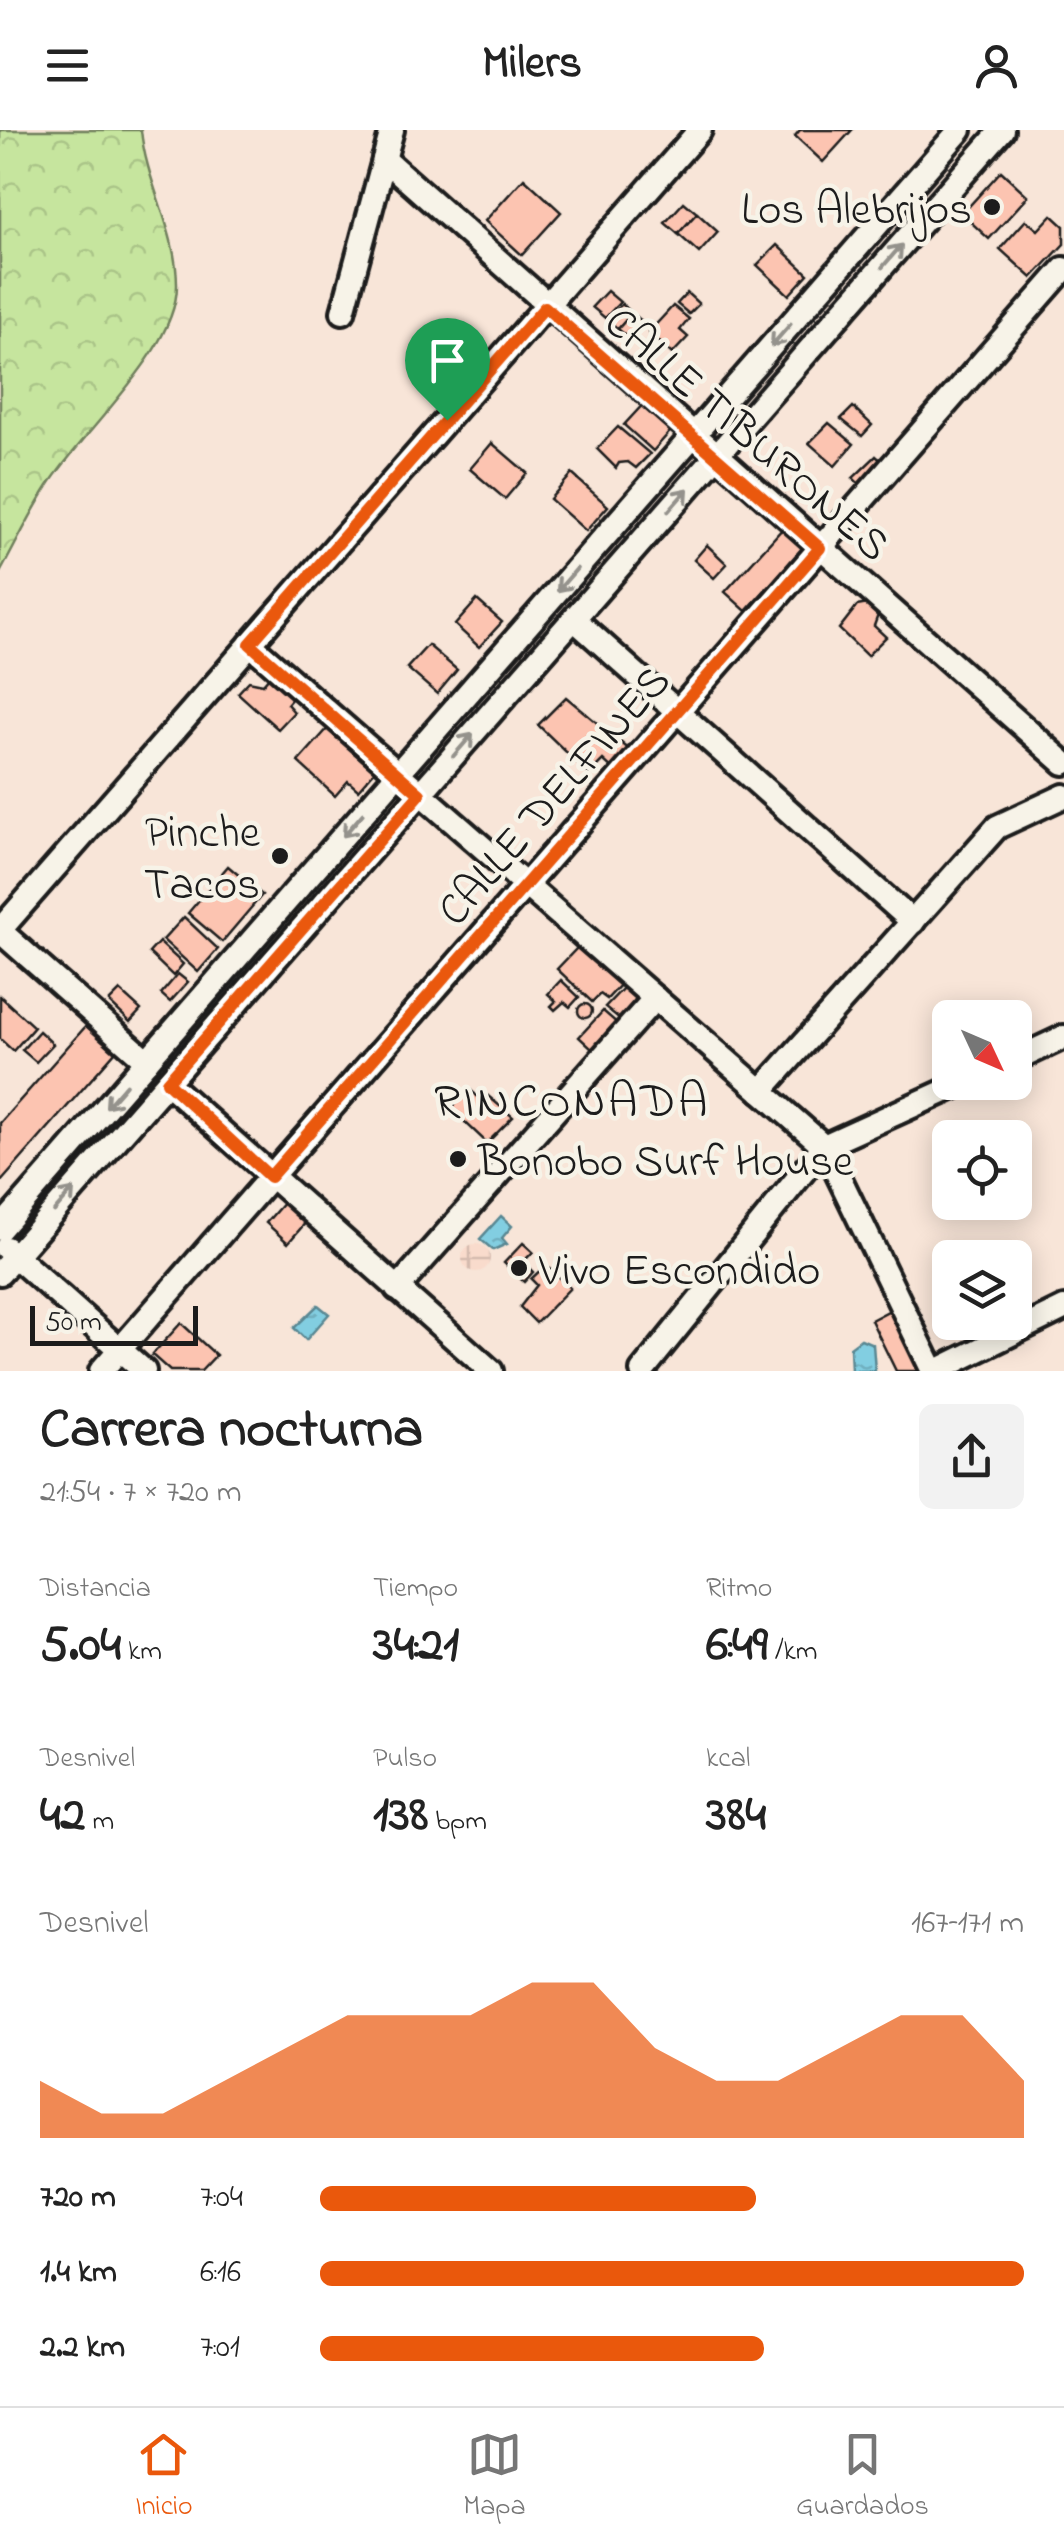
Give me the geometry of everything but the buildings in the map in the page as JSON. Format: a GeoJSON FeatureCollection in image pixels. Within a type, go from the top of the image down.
{"type":"FeatureCollection","features":[{"type":"Feature","properties":{"kind":"street"},"geometry":{"type":"LineString","coordinates":[[343,312],[392,130]]}},
{"type":"Feature","properties":{"kind":"street"},"geometry":{"type":"LineString","coordinates":[[147,1061],[0,931],[700,130]]}},
{"type":"Feature","properties":{"kind":"street"},"geometry":{"type":"LineString","coordinates":[[0,1229],[960,130]]}},
{"type":"Feature","properties":{"kind":"street"},"geometry":{"type":"LineString","coordinates":[[144,1371],[5,1257],[167,1082],[1002,130]]}},
{"type":"Feature","properties":{"kind":"street","name":"CALLE TIBURONES"},"geometry":{"type":"LineString","coordinates":[[384,159],[545,307],[1064,763]]}},
{"type":"Feature","properties":{"kind":"street","name":"CALLE DELFINES"},"geometry":{"type":"LineString","coordinates":[[101,1371],[1064,270]]}},
{"type":"Feature","properties":{"kind":"street"},"geometry":{"type":"LineString","coordinates":[[574,619],[912,922]]}},
{"type":"Feature","properties":{"kind":"street"},"geometry":{"type":"LineString","coordinates":[[250,644],[824,1146],[935,1371],[1064,1308]]}},
{"type":"Feature","properties":{"kind":"street"},"geometry":{"type":"LineString","coordinates":[[761,1091],[997,828],[1064,796]]}},
{"type":"Feature","properties":{"kind":"street"},"geometry":{"type":"LineString","coordinates":[[397,1288],[655,998]]}},
{"type":"Feature","properties":{"kind":"street"},"geometry":{"type":"LineString","coordinates":[[1032,1052],[1064,1038]]}},
{"type":"Feature","properties":{"kind":"street"},"geometry":{"type":"LineString","coordinates":[[167,1082],[492,1371]]}},
{"type":"Feature","properties":{"kind":"street"},"geometry":{"type":"LineString","coordinates":[[642,1371],[824,1146],[932,1097]]}},
{"type":"Feature","properties":{"kind":"street"},"geometry":{"type":"LineString","coordinates":[[662,1349],[672,1371]]}},
{"type":"Feature","properties":{"kind":"shaded area"},"geometry":{"type":"Polygon","coordinates":[[[476,1244],[486,1248],[490,1258],[486,1268],[476,1272],[466,1268],[462,1258],[466,1248],[476,1244]]]}},
{"type":"Feature","properties":{"kind":"green space"},"geometry":{"type":"Polygon","coordinates":[[[0,130],[141,130],[172,245],[177,285],[173,310],[162,336],[48,486],[0,573],[0,130]]]}},
{"type":"Feature","properties":{"kind":"water"},"geometry":{"type":"Polygon","coordinates":[[[501,1216],[512,1226],[502,1238],[507,1244],[493,1250],[480,1239],[501,1216]]]}},
{"type":"Feature","properties":{"kind":"water"},"geometry":{"type":"Polygon","coordinates":[[[318,1305],[329,1314],[306,1340],[294,1328],[318,1305]]]}},
{"type":"Feature","properties":{"kind":"water"},"geometry":{"type":"Polygon","coordinates":[[[861,1339],[873,1344],[875,1371],[851,1371],[850,1347],[861,1339]]]}},
{"type":"Feature","properties":{"kind":"place","name":"Los Alebrijos"},"geometry":{"type":"Point","coordinates":[992,207]}},
{"type":"Feature","properties":{"kind":"place","name":"Pinche Tacos"},"geometry":{"type":"Point","coordinates":[280,856]}},
{"type":"Feature","properties":{"kind":"place","name":"Bonobo Surf House"},"geometry":{"type":"Point","coordinates":[458,1159]}},
{"type":"Feature","properties":{"kind":"place","name":"Vivo Escondido"},"geometry":{"type":"Point","coordinates":[519,1268]}},
{"type":"Feature","properties":{"kind":"district","name":"RINCONADA"},"geometry":{"type":"Point","coordinates":[572,1099]}},
{"type":"Feature","properties":{"kind":"route"},"geometry":{"type":"LineString","coordinates":[[545,307],[820,548],[270,1177],[167,1082],[420,794],[250,644],[447,420],[545,307]]}}]}
